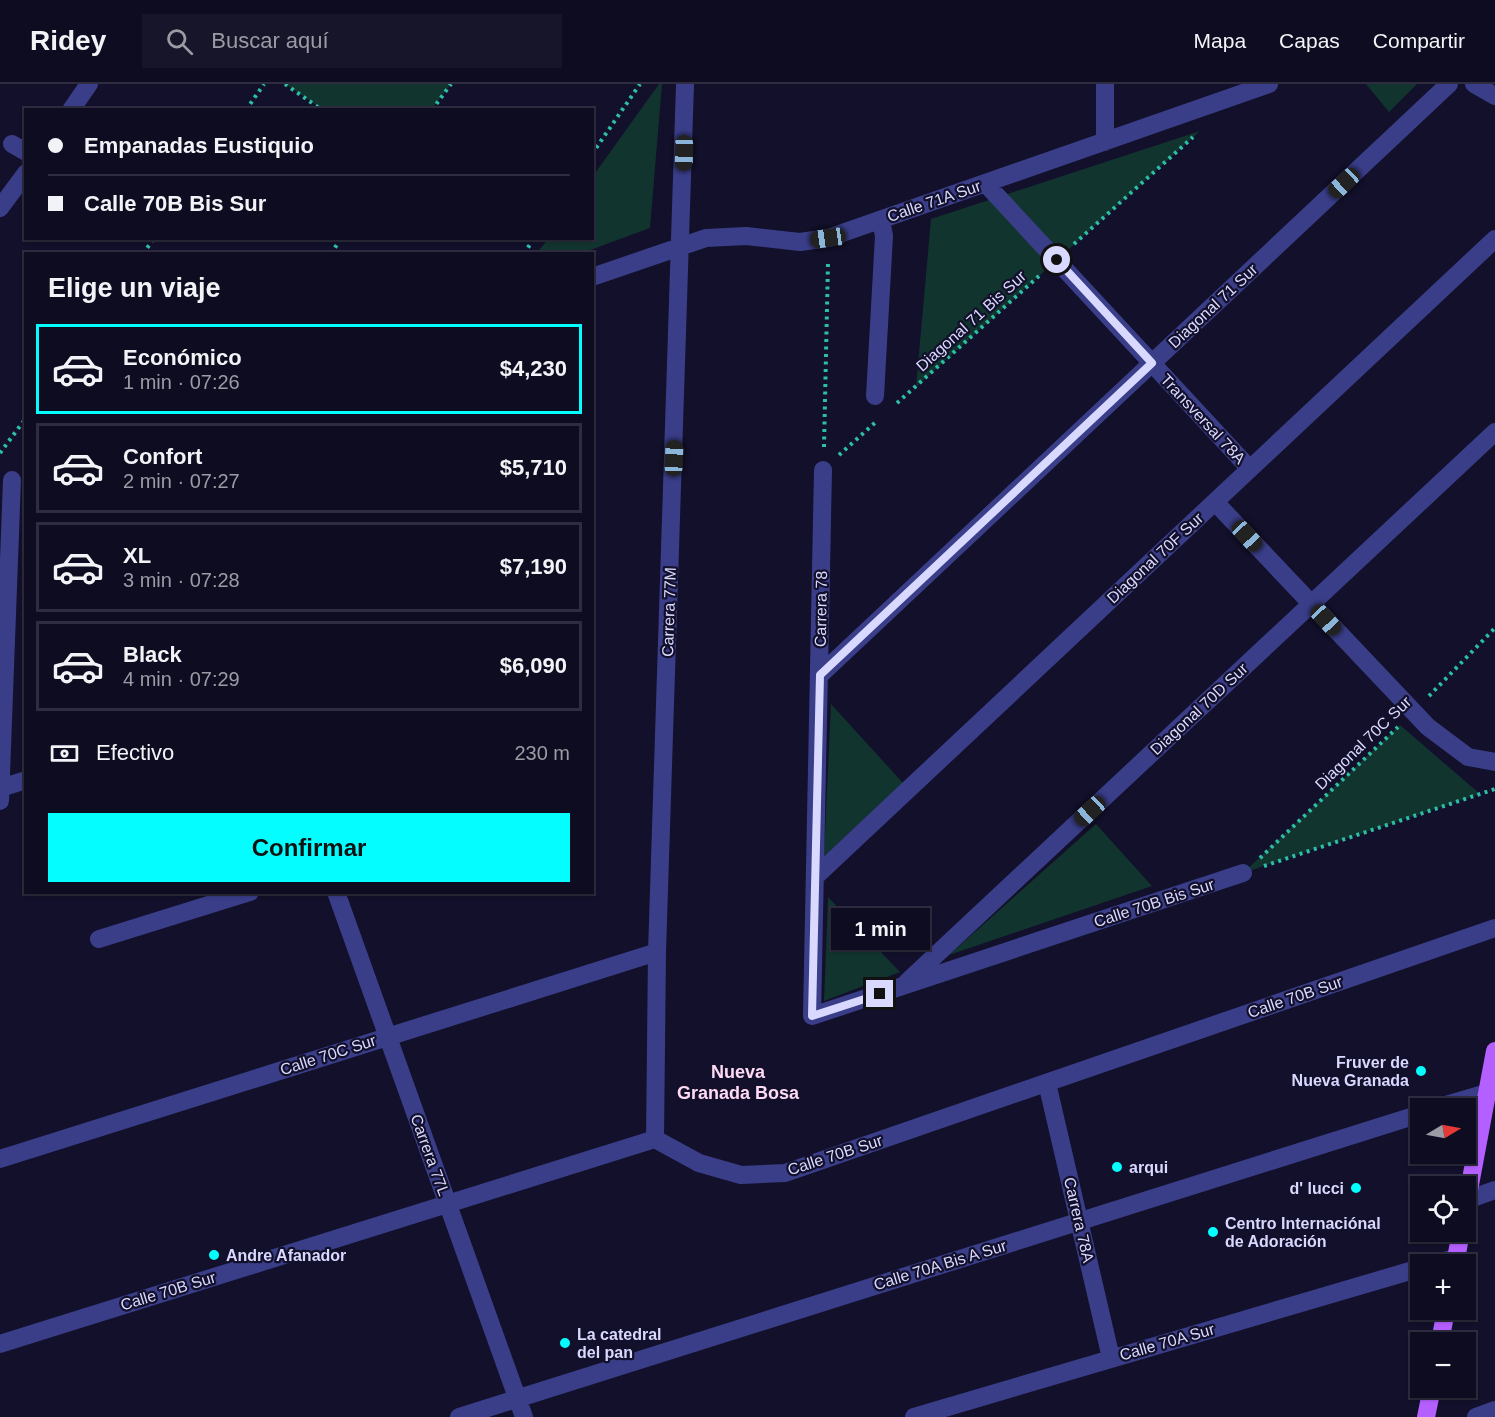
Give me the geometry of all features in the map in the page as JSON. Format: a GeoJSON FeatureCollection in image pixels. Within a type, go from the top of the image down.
{"type":"FeatureCollection","features":[{"type":"Feature","properties":{"kind":"main road"},"geometry":{"type":"LineString","coordinates":[[1471,1176],[1495,1051]]}},
{"type":"Feature","properties":{"kind":"main road"},"geometry":{"type":"LineString","coordinates":[[1426,1417],[1430,1398]]}},
{"type":"Feature","properties":{"kind":"street"},"geometry":{"type":"LineString","coordinates":[[72,108],[89,84]]}},
{"type":"Feature","properties":{"kind":"street","name":"Carrera 77M"},"geometry":{"type":"LineString","coordinates":[[655,1139],[657,952],[685,84]]}},
{"type":"Feature","properties":{"kind":"street"},"geometry":{"type":"LineString","coordinates":[[1105,84],[1105,142]]}},
{"type":"Feature","properties":{"kind":"street","name":"Calle 71A Sur"},"geometry":{"type":"LineString","coordinates":[[594,276],[706,238],[746,236],[800,242],[828,238],[1269,84]]}},
{"type":"Feature","properties":{"kind":"street","name":"Diagonal 71 Sur"},"geometry":{"type":"LineString","coordinates":[[820,675],[1449,84]]}},
{"type":"Feature","properties":{"kind":"street"},"geometry":{"type":"LineString","coordinates":[[1474,84],[1495,96]]}},
{"type":"Feature","properties":{"kind":"street"},"geometry":{"type":"LineString","coordinates":[[0,208],[24,176]]}},
{"type":"Feature","properties":{"kind":"street","name":"Transversal 78A"},"geometry":{"type":"LineString","coordinates":[[986,183],[1250,469]]}},
{"type":"Feature","properties":{"kind":"street"},"geometry":{"type":"LineString","coordinates":[[875,396],[884,236],[881,219]]}},
{"type":"Feature","properties":{"kind":"street","name":"Diagonal 70F Sur"},"geometry":{"type":"LineString","coordinates":[[815,877],[1495,239]]}},
{"type":"Feature","properties":{"kind":"street","name":"Diagonal 70D Sur"},"geometry":{"type":"LineString","coordinates":[[903,986],[1495,432]]}},
{"type":"Feature","properties":{"kind":"street","name":"Carrera 78"},"geometry":{"type":"LineString","coordinates":[[812,1016],[823,470]]}},
{"type":"Feature","properties":{"kind":"street"},"geometry":{"type":"LineString","coordinates":[[0,801],[12,479]]}},
{"type":"Feature","properties":{"kind":"street"},"geometry":{"type":"LineString","coordinates":[[1215,502],[1428,727],[1468,757],[1495,762]]}},
{"type":"Feature","properties":{"kind":"street"},"geometry":{"type":"LineString","coordinates":[[0,788],[24,781]]}},
{"type":"Feature","properties":{"kind":"street","name":"Calle 70B Bis Sur"},"geometry":{"type":"LineString","coordinates":[[812,1016],[1244,873]]}},
{"type":"Feature","properties":{"kind":"street"},"geometry":{"type":"LineString","coordinates":[[99,939],[244,894]]}},
{"type":"Feature","properties":{"kind":"street","name":"Carrera 77L"},"geometry":{"type":"LineString","coordinates":[[337,894],[524,1417]]}},
{"type":"Feature","properties":{"kind":"street","name":"Calle 70B Sur"},"geometry":{"type":"LineString","coordinates":[[0,1344],[655,1139],[699,1163],[741,1175],[785,1173],[1495,928]]}},
{"type":"Feature","properties":{"kind":"street","name":"Calle 70C Sur"},"geometry":{"type":"LineString","coordinates":[[0,1159],[657,952]]}},
{"type":"Feature","properties":{"kind":"street","name":"Carrera 78A"},"geometry":{"type":"LineString","coordinates":[[1047,1083],[1111,1358]]}},
{"type":"Feature","properties":{"kind":"street"},"geometry":{"type":"LineString","coordinates":[[1470,1098],[1487,1093]]}},
{"type":"Feature","properties":{"kind":"street","name":"Calle 70A Bis A Sur"},"geometry":{"type":"LineString","coordinates":[[459,1417],[1410,1117]]}},
{"type":"Feature","properties":{"kind":"street"},"geometry":{"type":"LineString","coordinates":[[1476,1199],[1495,1190]]}},
{"type":"Feature","properties":{"kind":"street","name":"Calle 70A Sur"},"geometry":{"type":"LineString","coordinates":[[914,1417],[1410,1271]]}},
{"type":"Feature","properties":{"kind":"street"},"geometry":{"type":"LineString","coordinates":[[1476,1417],[1495,1410]]}},
{"type":"Feature","properties":{"kind":"path"},"geometry":{"type":"LineString","coordinates":[[247,108],[264,84]]}},
{"type":"Feature","properties":{"kind":"path"},"geometry":{"type":"LineString","coordinates":[[285,84],[319,108]]}},
{"type":"Feature","properties":{"kind":"path"},"geometry":{"type":"LineString","coordinates":[[433,108],[450,84]]}},
{"type":"Feature","properties":{"kind":"path"},"geometry":{"type":"LineString","coordinates":[[594,151],[640,84]]}},
{"type":"Feature","properties":{"kind":"path","name":"Diagonal 71 Bis Sur"},"geometry":{"type":"LineString","coordinates":[[892,408],[1200,131]]}},
{"type":"Feature","properties":{"kind":"path"},"geometry":{"type":"LineString","coordinates":[[823,470],[828,238]]}},
{"type":"Feature","properties":{"kind":"path"},"geometry":{"type":"LineString","coordinates":[[823,470],[884,415]]}},
{"type":"Feature","properties":{"kind":"path"},"geometry":{"type":"LineString","coordinates":[[0,453],[24,421]]}},
{"type":"Feature","properties":{"kind":"path","name":"Diagonal 70C Sur"},"geometry":{"type":"LineString","coordinates":[[1244,873],[1414,712],[1495,628]]}},
{"type":"Feature","properties":{"kind":"path"},"geometry":{"type":"LineString","coordinates":[[1244,873],[1495,789]]}},
{"type":"Feature","properties":{"kind":"green space"},"geometry":{"type":"Polygon","coordinates":[[[285,84],[451,84],[433,108],[321,108],[285,84]]]}},
{"type":"Feature","properties":{"kind":"green space"},"geometry":{"type":"Polygon","coordinates":[[[659,84],[662,84],[650,228],[585,252],[538,252],[547,240],[594,240],[594,175],[659,84]]]}},
{"type":"Feature","properties":{"kind":"green space"},"geometry":{"type":"Polygon","coordinates":[[[1366,84],[1417,84],[1389,112],[1366,84]]]}},
{"type":"Feature","properties":{"kind":"green space"},"geometry":{"type":"Polygon","coordinates":[[[1200,131],[916,387],[931,219],[1200,131]]]}},
{"type":"Feature","properties":{"kind":"green space"},"geometry":{"type":"Polygon","coordinates":[[[831,704],[903,783],[824,856],[831,704]]]}},
{"type":"Feature","properties":{"kind":"green space"},"geometry":{"type":"Polygon","coordinates":[[[1400,725],[1480,794],[1243,873],[1400,725]]]}},
{"type":"Feature","properties":{"kind":"green space"},"geometry":{"type":"Polygon","coordinates":[[[1096,824],[1152,886],[949,955],[1096,824]]]}},
{"type":"Feature","properties":{"kind":"green space"},"geometry":{"type":"Polygon","coordinates":[[[828,897],[900,972],[824,1001],[828,897]]]}},
{"type":"Feature","properties":{"kind":"place","name":"Fruver de Nueva Granada"},"geometry":{"type":"Point","coordinates":[1421,1071]}},
{"type":"Feature","properties":{"kind":"place","name":"arqui"},"geometry":{"type":"Point","coordinates":[1117,1167]}},
{"type":"Feature","properties":{"kind":"place","name":"d' lucci"},"geometry":{"type":"Point","coordinates":[1356,1188]}},
{"type":"Feature","properties":{"kind":"place","name":"Centro Internaciónal de Adoración"},"geometry":{"type":"Point","coordinates":[1213,1232]}},
{"type":"Feature","properties":{"kind":"place","name":"Andre Afanador"},"geometry":{"type":"Point","coordinates":[214,1255]}},
{"type":"Feature","properties":{"kind":"place","name":"La catedral del pan"},"geometry":{"type":"Point","coordinates":[565,1343]}},
{"type":"Feature","properties":{"kind":"district","name":"Nueva Granada Bosa"},"geometry":{"type":"Point","coordinates":[738,1082]}},
{"type":"Feature","properties":{"kind":"route"},"geometry":{"type":"LineString","coordinates":[[880,994],[812,1016],[820,675],[1152,363],[1057,260]]}}]}
